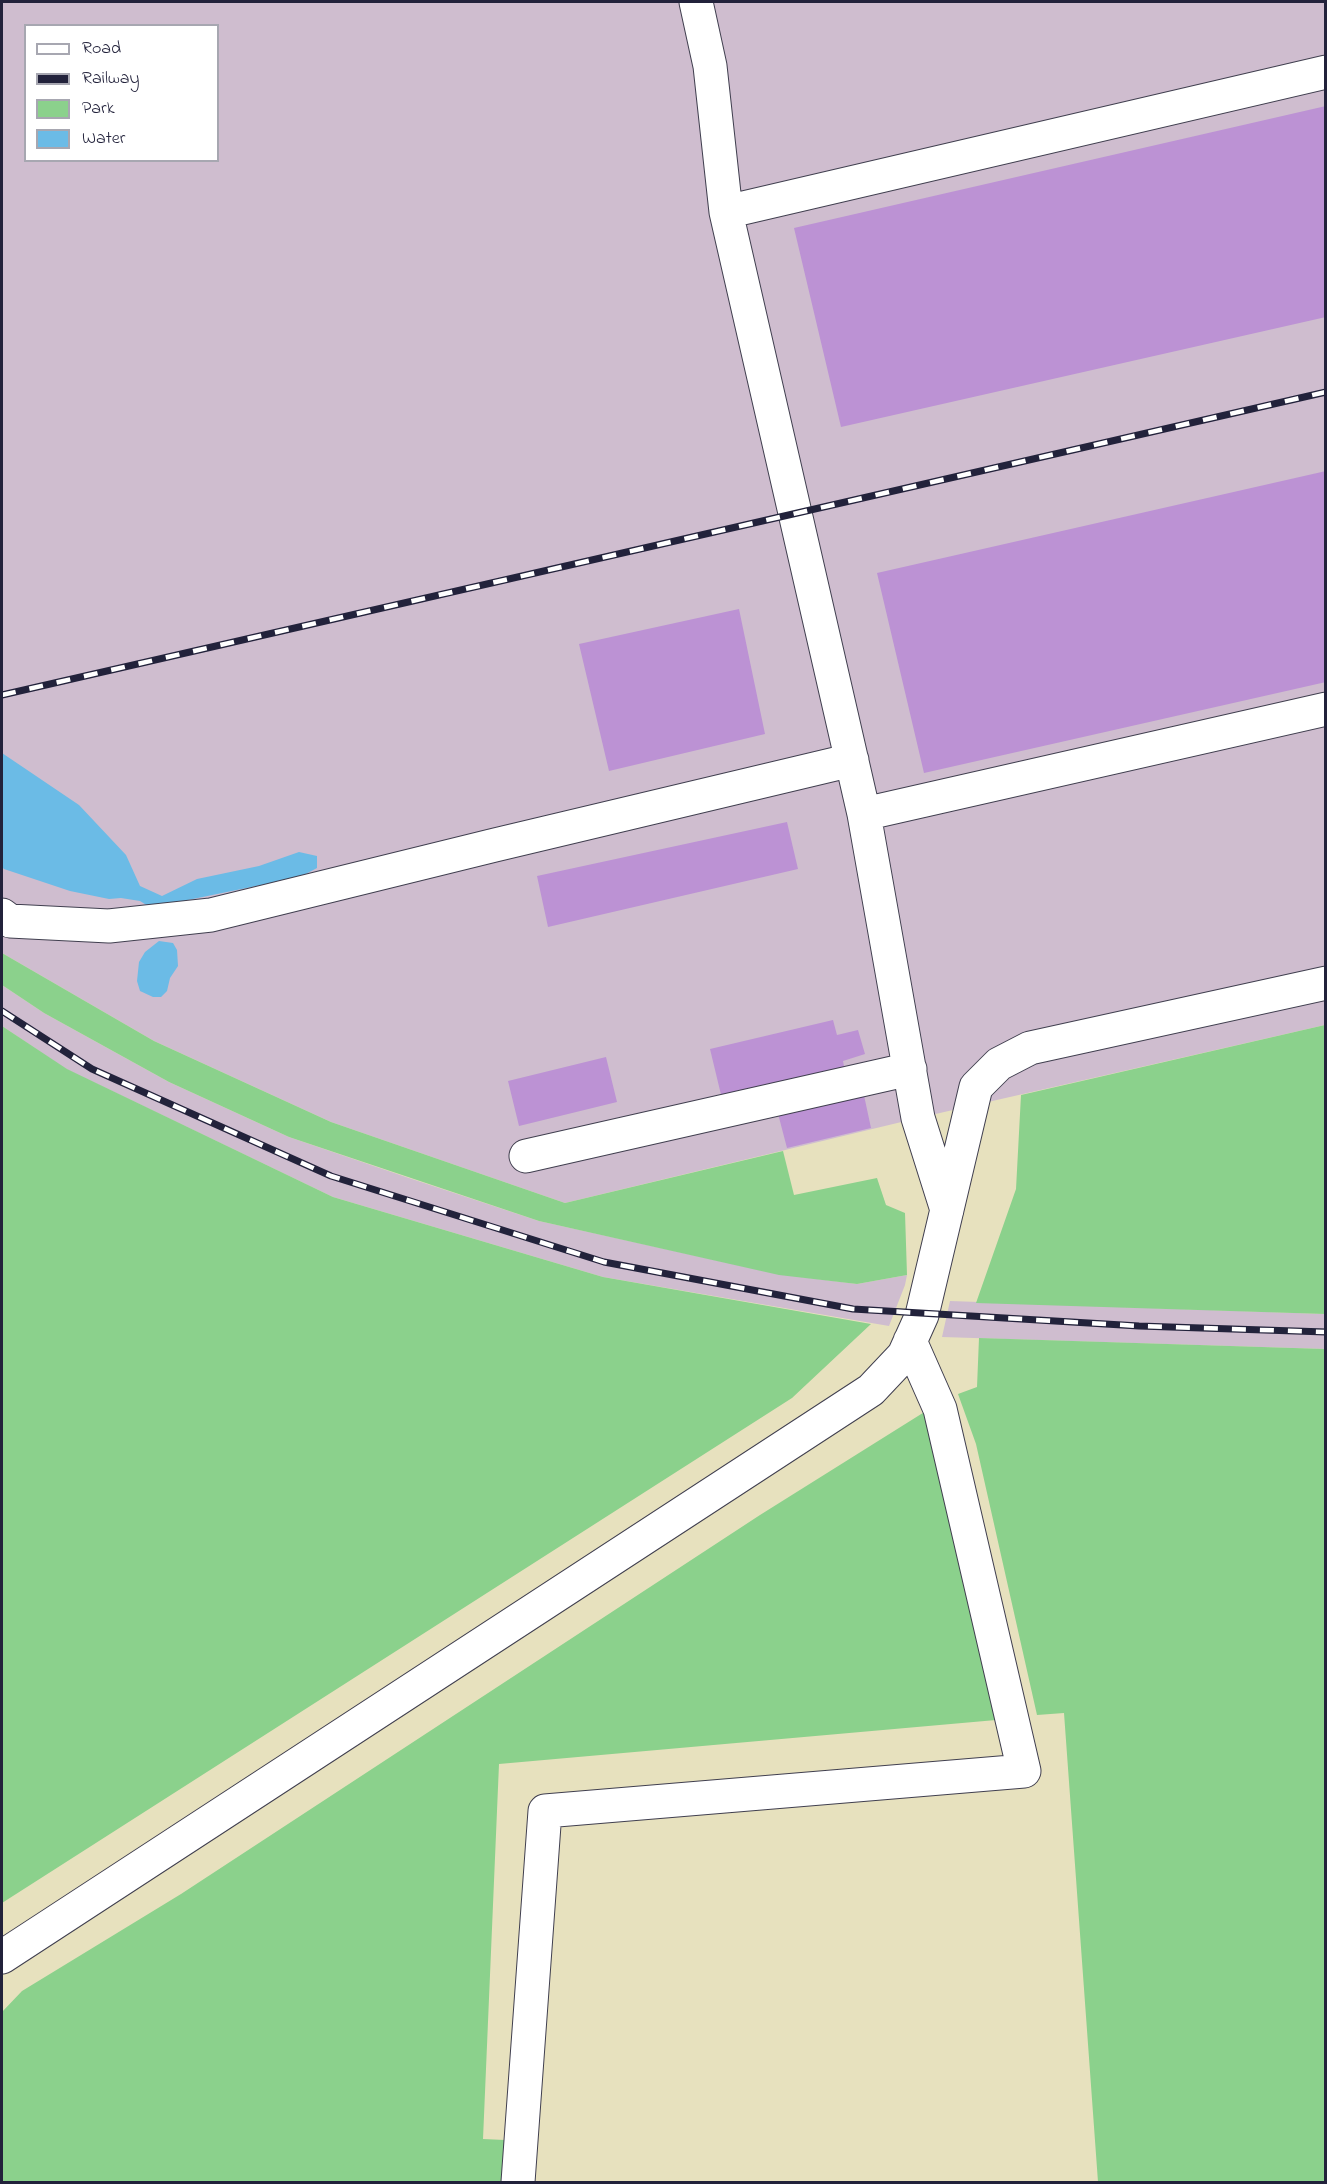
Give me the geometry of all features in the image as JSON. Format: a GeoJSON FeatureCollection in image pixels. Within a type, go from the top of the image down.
{"type":"FeatureCollection","features":[{"type":"Feature","properties":{"kind":"street"},"geometry":{"type":"LineString","coordinates":[[696,2],[710,66],[726,212],[864,814],[918,1118],[947,1212]]}},
{"type":"Feature","properties":{"kind":"street"},"geometry":{"type":"LineString","coordinates":[[726,212],[1326,72]]}},
{"type":"Feature","properties":{"kind":"street"},"geometry":{"type":"LineString","coordinates":[[864,814],[1326,709]]}},
{"type":"Feature","properties":{"kind":"street"},"geometry":{"type":"LineString","coordinates":[[2,915],[10,921],[109,926],[211,915],[484,847],[852,760]]}},
{"type":"Feature","properties":{"kind":"street"},"geometry":{"type":"LineString","coordinates":[[2,1957],[871,1390],[904,1355],[925,1306],[976,1087],[999,1064],[1030,1048],[1326,983]]}},
{"type":"Feature","properties":{"kind":"street"},"geometry":{"type":"LineString","coordinates":[[526,1156],[910,1070]]}},
{"type":"Feature","properties":{"kind":"street"},"geometry":{"type":"LineString","coordinates":[[518,2182],[545,1811],[1024,1771],[940,1409],[910,1341]]}},
{"type":"Feature","properties":{"kind":"shaded area"},"geometry":{"type":"Polygon","coordinates":[[[2,2],[1325,2],[1325,1025],[918,1118],[565,1203],[331,1122],[154,1041],[2,953],[2,2]]]}},
{"type":"Feature","properties":{"kind":"shaded area"},"geometry":{"type":"Polygon","coordinates":[[[2,985],[44,1013],[169,1082],[289,1137],[409,1178],[539,1221],[778,1274],[857,1284],[907,1275],[905,1285],[889,1326],[603,1277],[333,1197],[66,1069],[2,1026],[2,985]]]}},
{"type":"Feature","properties":{"kind":"shaded area"},"geometry":{"type":"Polygon","coordinates":[[[950,1301],[1325,1314],[1325,1349],[942,1337],[950,1301]]]}},
{"type":"Feature","properties":{"kind":"green space"},"geometry":{"type":"Polygon","coordinates":[[[2,953],[154,1041],[331,1122],[565,1203],[783,1151],[794,1195],[877,1178],[886,1205],[905,1213],[907,1275],[857,1284],[779,1275],[539,1221],[289,1137],[169,1082],[44,1013],[2,985],[2,953]]]}},
{"type":"Feature","properties":{"kind":"green space"},"geometry":{"type":"Polygon","coordinates":[[[1325,1025],[1325,1314],[976,1303],[1016,1189],[1021,1095],[1325,1025]]]}},
{"type":"Feature","properties":{"kind":"green space"},"geometry":{"type":"Polygon","coordinates":[[[2,1026],[67,1069],[333,1197],[603,1277],[871,1324],[792,1398],[2,1903],[2,1026]]]}},
{"type":"Feature","properties":{"kind":"green space"},"geometry":{"type":"Polygon","coordinates":[[[979,1338],[1325,1349],[1325,2182],[1098,2182],[1064,1713],[1037,1715],[976,1444],[958,1394],[977,1387],[979,1338]]]}},
{"type":"Feature","properties":{"kind":"green space"},"geometry":{"type":"Polygon","coordinates":[[[926,1411],[996,1720],[499,1764],[483,2139],[505,2140],[502,2182],[2,2182],[2,2012],[22,1991],[181,1894],[760,1515],[926,1411]]]}},
{"type":"Feature","properties":{"kind":"water"},"geometry":{"type":"Polygon","coordinates":[[[2,753],[79,805],[126,855],[140,886],[162,896],[197,879],[259,866],[299,852],[317,856],[317,868],[300,877],[188,900],[176,907],[156,911],[140,901],[109,899],[70,891],[4,869],[2,867],[2,753]]]}},
{"type":"Feature","properties":{"kind":"water"},"geometry":{"type":"Polygon","coordinates":[[[159,941],[173,943],[177,950],[178,966],[170,978],[167,991],[161,997],[153,997],[140,991],[137,981],[139,962],[145,952],[159,941]]]}},
{"type":"Feature","properties":{"kind":"building"},"geometry":{"type":"Polygon","coordinates":[[[1326,106],[1326,317],[841,427],[794,228],[1326,106]]]}},
{"type":"Feature","properties":{"kind":"building"},"geometry":{"type":"Polygon","coordinates":[[[1326,471],[1326,682],[924,773],[877,573],[1326,471]]]}},
{"type":"Feature","properties":{"kind":"building"},"geometry":{"type":"Polygon","coordinates":[[[739,609],[765,734],[609,771],[579,644],[739,609]]]}},
{"type":"Feature","properties":{"kind":"building"},"geometry":{"type":"Polygon","coordinates":[[[787,822],[798,869],[548,927],[537,876],[787,822]]]}},
{"type":"Feature","properties":{"kind":"building"},"geometry":{"type":"Polygon","coordinates":[[[833,1020],[837,1035],[858,1030],[865,1054],[843,1061],[846,1077],[723,1103],[710,1049],[833,1020]]]}},
{"type":"Feature","properties":{"kind":"building"},"geometry":{"type":"Polygon","coordinates":[[[606,1057],[617,1102],[519,1126],[508,1081],[606,1057]]]}},
{"type":"Feature","properties":{"kind":"building"},"geometry":{"type":"Polygon","coordinates":[[[862,1086],[871,1128],[787,1148],[776,1106],[862,1086]]]}},
{"type":"Feature","properties":{"kind":"railway"},"geometry":{"type":"LineString","coordinates":[[2,695],[1326,392]]}},
{"type":"Feature","properties":{"kind":"railway"},"geometry":{"type":"LineString","coordinates":[[2,1011],[92,1069],[331,1176],[604,1262],[853,1309],[1139,1326],[1326,1332]]}}]}
